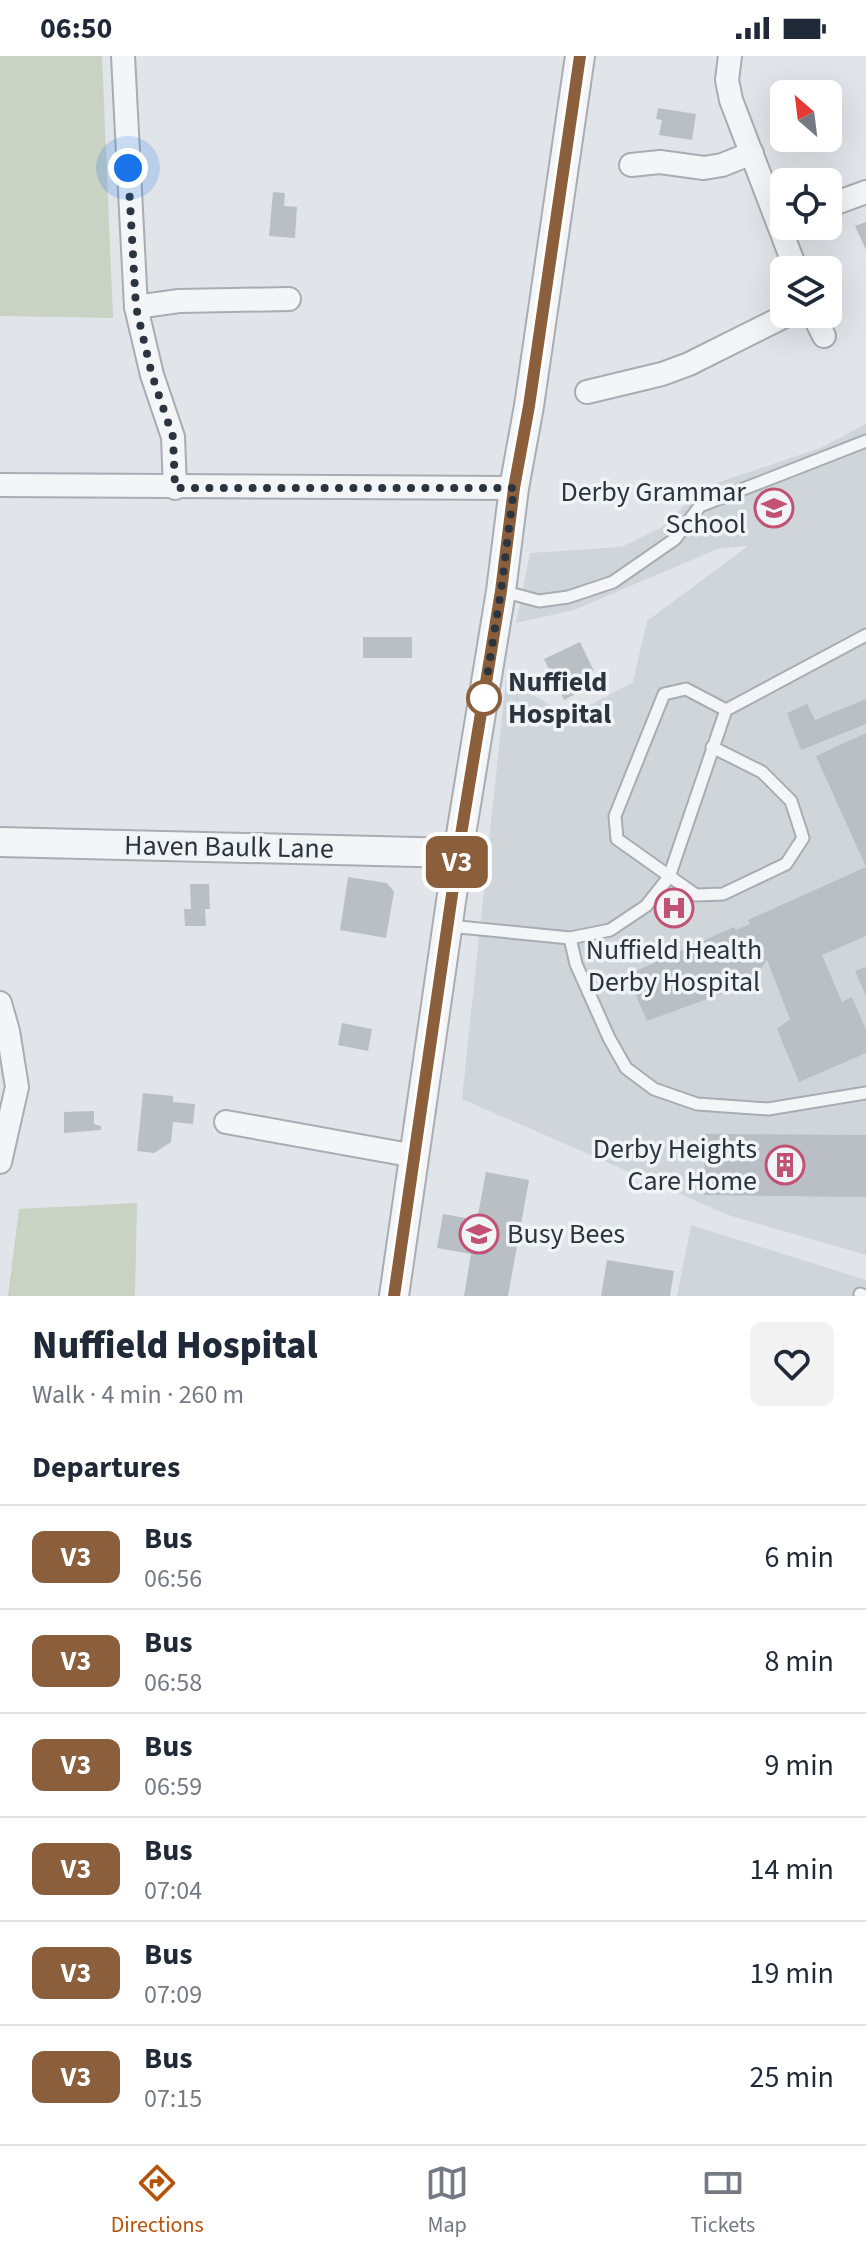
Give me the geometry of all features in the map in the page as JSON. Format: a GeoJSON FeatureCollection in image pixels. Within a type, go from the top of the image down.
{"type":"FeatureCollection","features":[{"type":"Feature","properties":{"kind":"street"},"geometry":{"type":"LineString","coordinates":[[123,56],[136,307],[152,375],[173,437],[175,488]]}},
{"type":"Feature","properties":{"kind":"street"},"geometry":{"type":"LineString","coordinates":[[394,1296],[458,853],[501,591],[580,56]]}},
{"type":"Feature","properties":{"kind":"street"},"geometry":{"type":"LineString","coordinates":[[730,56],[727,80],[731,100],[770,195]]}},
{"type":"Feature","properties":{"kind":"street"},"geometry":{"type":"LineString","coordinates":[[631,165],[660,162],[704,168],[722,165],[752,153]]}},
{"type":"Feature","properties":{"kind":"street"},"geometry":{"type":"LineString","coordinates":[[842,201],[866,192]]}},
{"type":"Feature","properties":{"kind":"street"},"geometry":{"type":"LineString","coordinates":[[136,307],[179,301],[289,299]]}},
{"type":"Feature","properties":{"kind":"street"},"geometry":{"type":"LineString","coordinates":[[587,392],[662,374],[689,364],[770,324]]}},
{"type":"Feature","properties":{"kind":"street"},"geometry":{"type":"LineString","coordinates":[[820,328],[824,336]]}},
{"type":"Feature","properties":{"kind":"street"},"geometry":{"type":"LineString","coordinates":[[0,485],[514,488]]}},
{"type":"Feature","properties":{"kind":"street","name":"Haven Baulk Lane"},"geometry":{"type":"LineString","coordinates":[[0,842],[458,853]]}},
{"type":"Feature","properties":{"kind":"street"},"geometry":{"type":"LineString","coordinates":[[0,1003],[17,1087],[4,1127],[0,1162]]}},
{"type":"Feature","properties":{"kind":"street"},"geometry":{"type":"LineString","coordinates":[[226,1122],[415,1156]]}},
{"type":"Feature","properties":{"kind":"lane"},"geometry":{"type":"LineString","coordinates":[[501,591],[539,601],[568,597],[613,582],[675,539],[700,506],[866,441]]}},
{"type":"Feature","properties":{"kind":"lane"},"geometry":{"type":"LineString","coordinates":[[448,926],[570,938],[610,930],[646,906],[669,877],[726,710],[866,635]]}},
{"type":"Feature","properties":{"kind":"lane"},"geometry":{"type":"LineString","coordinates":[[712,747],[762,772],[791,801],[803,838],[786,864],[723,894],[696,895],[617,839],[615,816],[664,694],[686,689],[726,710]]}},
{"type":"Feature","properties":{"kind":"lane"},"geometry":{"type":"LineString","coordinates":[[570,938],[576,964],[609,1038],[626,1068],[654,1089],[697,1104],[768,1109],[866,1093]]}},
{"type":"Feature","properties":{"kind":"shaded area","name":"Nuffield Health Derby Hospital"},"geometry":{"type":"Polygon","coordinates":[[[866,424],[866,1255],[728,1215],[462,1099],[506,680],[570,716],[633,682],[647,621],[748,546],[720,548],[574,610],[516,623],[530,553],[621,547],[661,528],[702,488],[820,448],[866,424]]]}},
{"type":"Feature","properties":{"kind":"shaded area"},"geometry":{"type":"Polygon","coordinates":[[[691,1225],[866,1280],[866,1296],[677,1296],[691,1225]]]}},
{"type":"Feature","properties":{"kind":"green space"},"geometry":{"type":"Polygon","coordinates":[[[0,56],[102,56],[113,318],[0,316],[0,56]]]}},
{"type":"Feature","properties":{"kind":"green space"},"geometry":{"type":"Polygon","coordinates":[[[137,1203],[135,1296],[8,1296],[19,1209],[137,1203]]]}},
{"type":"Feature","properties":{"kind":"building"},"geometry":{"type":"Polygon","coordinates":[[[658,108],[696,114],[692,140],[659,135],[662,120],[656,119],[658,108]]]}},
{"type":"Feature","properties":{"kind":"building"},"geometry":{"type":"Polygon","coordinates":[[[273,192],[285,193],[284,206],[297,207],[295,238],[269,236],[273,192]]]}},
{"type":"Feature","properties":{"kind":"building"},"geometry":{"type":"Polygon","coordinates":[[[866,222],[866,250],[855,226],[866,222]]]}},
{"type":"Feature","properties":{"kind":"building"},"geometry":{"type":"Polygon","coordinates":[[[363,637],[412,637],[412,658],[363,658],[363,637]]]}},
{"type":"Feature","properties":{"kind":"building"},"geometry":{"type":"Polygon","coordinates":[[[580,642],[594,671],[587,674],[593,685],[564,700],[544,659],[580,642]]]}},
{"type":"Feature","properties":{"kind":"building"},"geometry":{"type":"Polygon","coordinates":[[[866,699],[866,724],[801,750],[787,713],[807,704],[815,720],[866,699]]]}},
{"type":"Feature","properties":{"kind":"building"},"geometry":{"type":"Polygon","coordinates":[[[866,733],[866,867],[816,756],[866,733]]]}},
{"type":"Feature","properties":{"kind":"building"},"geometry":{"type":"Polygon","coordinates":[[[866,867],[866,936],[822,955],[842,1002],[852,997],[866,1030],[866,1053],[799,1082],[777,1029],[790,1019],[767,960],[751,983],[647,1021],[627,975],[734,927],[736,930],[750,924],[748,920],[866,867]]]}},
{"type":"Feature","properties":{"kind":"building"},"geometry":{"type":"Polygon","coordinates":[[[348,877],[387,883],[394,892],[386,938],[340,930],[348,877]]]}},
{"type":"Feature","properties":{"kind":"building"},"geometry":{"type":"Polygon","coordinates":[[[190,884],[209,884],[210,909],[205,909],[206,926],[185,926],[184,909],[191,909],[190,884]]]}},
{"type":"Feature","properties":{"kind":"building"},"geometry":{"type":"Polygon","coordinates":[[[866,967],[866,996],[855,971],[866,967]]]}},
{"type":"Feature","properties":{"kind":"building"},"geometry":{"type":"Polygon","coordinates":[[[342,1023],[372,1029],[368,1051],[338,1045],[342,1023]]]}},
{"type":"Feature","properties":{"kind":"building"},"geometry":{"type":"Polygon","coordinates":[[[143,1093],[173,1096],[173,1102],[195,1104],[193,1124],[173,1122],[171,1142],[154,1153],[137,1151],[143,1093]]]}},
{"type":"Feature","properties":{"kind":"building"},"geometry":{"type":"Polygon","coordinates":[[[94,1111],[94,1124],[101,1126],[101,1130],[64,1133],[64,1112],[94,1111]]]}},
{"type":"Feature","properties":{"kind":"building","name":"Derby Heights Care Home"},"geometry":{"type":"Polygon","coordinates":[[[705,1134],[866,1135],[866,1197],[704,1195],[705,1134]]]}},
{"type":"Feature","properties":{"kind":"building","name":"Busy Bees"},"geometry":{"type":"Polygon","coordinates":[[[486,1172],[529,1180],[508,1296],[464,1296],[471,1254],[437,1248],[443,1214],[477,1220],[486,1172]]]}},
{"type":"Feature","properties":{"kind":"building"},"geometry":{"type":"Polygon","coordinates":[[[607,1260],[674,1271],[670,1296],[601,1296],[607,1260]]]}},
{"type":"Feature","properties":{"kind":"bus line","name":"V3"},"geometry":{"type":"LineString","coordinates":[[394,1296],[458,853],[501,591],[580,56]]}},
{"type":"Feature","properties":{"kind":"place","name":"Derby Grammar School"},"geometry":{"type":"Point","coordinates":[774,508]}},
{"type":"Feature","properties":{"kind":"place","name":"Nuffield Hospital"},"geometry":{"type":"Point","coordinates":[484,698]}},
{"type":"Feature","properties":{"kind":"place","name":"Nuffield Health Derby Hospital"},"geometry":{"type":"Point","coordinates":[674,908]}},
{"type":"Feature","properties":{"kind":"place","name":"Derby Heights Care Home"},"geometry":{"type":"Point","coordinates":[785,1165]}},
{"type":"Feature","properties":{"kind":"place","name":"Busy Bees"},"geometry":{"type":"Point","coordinates":[479,1234]}},
{"type":"Feature","properties":{"kind":"route"},"geometry":{"type":"LineString","coordinates":[[128,168],[136,307],[152,375],[173,437],[175,488],[514,488],[482,708],[484,698]]}}]}
